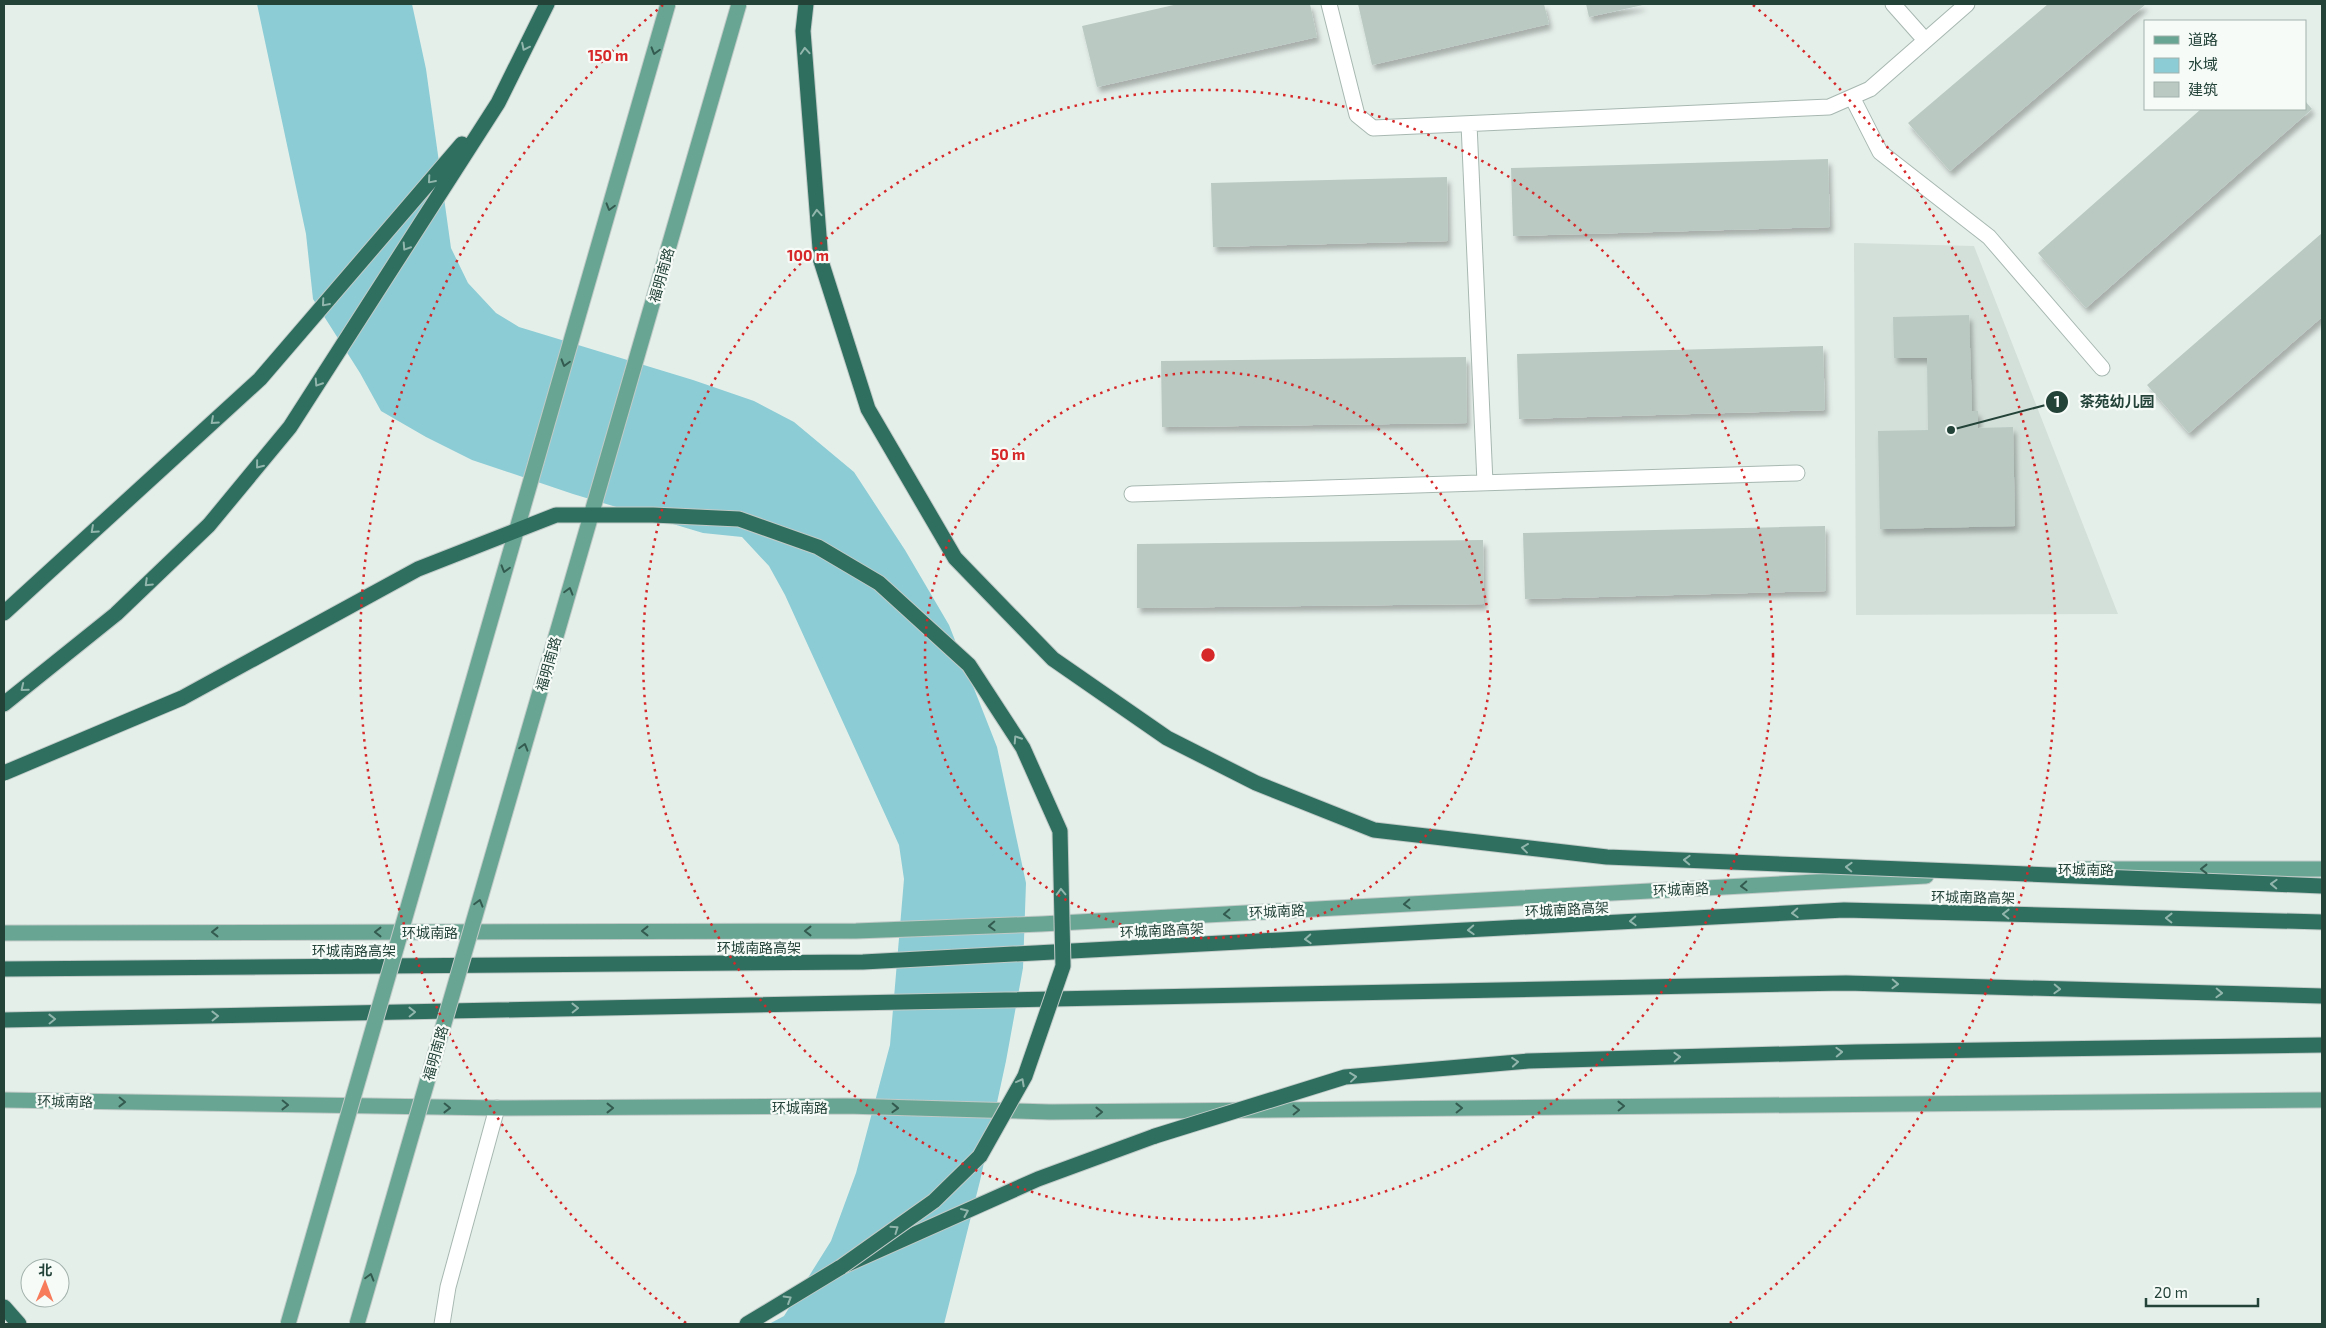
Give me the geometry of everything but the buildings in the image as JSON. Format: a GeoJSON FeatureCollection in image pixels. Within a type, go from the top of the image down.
{"type":"FeatureCollection","features":[{"type":"Feature","properties":{"kind":"highway"},"geometry":{"type":"LineString","coordinates":[[4,704],[116,614],[210,525],[290,427],[498,103],[547,4]]}},
{"type":"Feature","properties":{"kind":"highway"},"geometry":{"type":"LineString","coordinates":[[806,4],[803,31],[821,261],[868,409],[955,558],[1053,659],[1167,738],[1256,783],[1374,830],[1607,857],[2322,886]]}},
{"type":"Feature","properties":{"kind":"highway"},"geometry":{"type":"LineString","coordinates":[[4,613],[260,379],[498,103]]}},
{"type":"Feature","properties":{"kind":"highway"},"geometry":{"type":"LineString","coordinates":[[4,773],[182,698],[418,569],[556,515],[653,514],[739,519],[818,548],[879,583],[969,665],[1023,748],[1060,831],[1063,966],[1025,1076],[980,1156],[934,1201],[841,1267],[747,1324]]}},
{"type":"Feature","properties":{"kind":"highway","name":"环城南路高架"},"geometry":{"type":"LineString","coordinates":[[4,969],[863,962],[1844,910],[2322,922]]}},
{"type":"Feature","properties":{"kind":"highway"},"geometry":{"type":"LineString","coordinates":[[4,1020],[1846,983],[2322,996]]}},
{"type":"Feature","properties":{"kind":"highway"},"geometry":{"type":"LineString","coordinates":[[841,1267],[1038,1179],[1155,1136],[1345,1077],[1538,1061],[1856,1052],[2322,1046]]}},
{"type":"Feature","properties":{"kind":"highway"},"geometry":{"type":"LineString","coordinates":[[4,1307],[19,1324]]}},
{"type":"Feature","properties":{"kind":"main road"},"geometry":{"type":"LineString","coordinates":[[288,1324],[668,4]]}},
{"type":"Feature","properties":{"kind":"main road","name":"福明南路"},"geometry":{"type":"LineString","coordinates":[[357,1324],[739,4]]}},
{"type":"Feature","properties":{"kind":"main road","name":"环城南路"},"geometry":{"type":"LineString","coordinates":[[4,933],[856,931],[1041,924],[2035,870],[2322,869]]}},
{"type":"Feature","properties":{"kind":"main road","name":"环城南路"},"geometry":{"type":"LineString","coordinates":[[4,1100],[497,1108],[846,1106],[1050,1112],[2322,1100]]}},
{"type":"Feature","properties":{"kind":"street"},"geometry":{"type":"LineString","coordinates":[[1329,4],[1357,114],[1374,128],[1829,107],[1870,89],[1967,4]]}},
{"type":"Feature","properties":{"kind":"street"},"geometry":{"type":"LineString","coordinates":[[1893,4],[1925,40]]}},
{"type":"Feature","properties":{"kind":"street"},"geometry":{"type":"LineString","coordinates":[[1852,97],[1880,152],[1989,237],[2102,368]]}},
{"type":"Feature","properties":{"kind":"street"},"geometry":{"type":"LineString","coordinates":[[1469,124],[1485,483]]}},
{"type":"Feature","properties":{"kind":"street"},"geometry":{"type":"LineString","coordinates":[[1132,494],[1797,473]]}},
{"type":"Feature","properties":{"kind":"street"},"geometry":{"type":"LineString","coordinates":[[442,1324],[448,1287],[497,1108]]}},
{"type":"Feature","properties":{"kind":"shaded area"},"geometry":{"type":"Polygon","coordinates":[[[1854,243],[1974,246],[2118,614],[1856,615],[1854,243]]]}},
{"type":"Feature","properties":{"kind":"water"},"geometry":{"type":"Polygon","coordinates":[[[257,4],[412,4],[426,69],[451,248],[468,283],[496,313],[519,327],[693,380],[754,401],[794,422],[854,472],[905,550],[949,625],[997,747],[1026,883],[1023,968],[1006,1061],[980,1181],[944,1324],[769,1324],[784,1316],[831,1241],[856,1173],[890,1045],[904,879],[899,845],[785,595],[769,566],[742,537],[703,533],[573,494],[472,460],[426,437],[381,411],[360,373],[313,299],[306,234],[257,4]]]}},
{"type":"Feature","properties":{"kind":"place","name":"茶苑幼儿园"},"geometry":{"type":"Point","coordinates":[1951,430]}}]}
